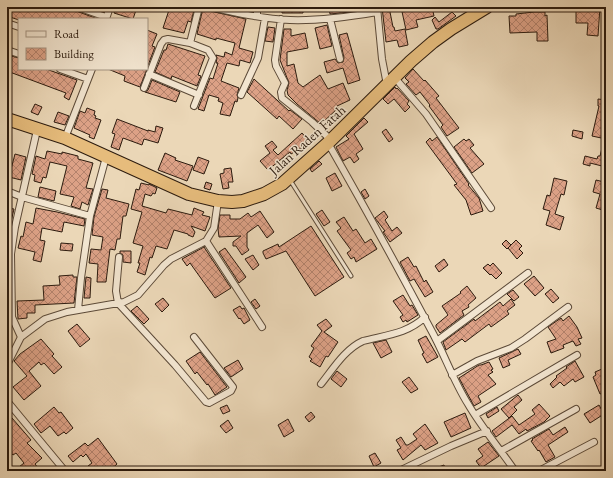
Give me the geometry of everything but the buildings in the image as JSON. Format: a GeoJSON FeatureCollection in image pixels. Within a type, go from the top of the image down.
{"type":"FeatureCollection","features":[{"type":"Feature","properties":{"kind":"highway","name":"Jalan Raden Fatah"},"geometry":{"type":"LineString","coordinates":[[7,119],[65,138],[189,194],[218,201],[232,202],[253,198],[275,189],[289,179],[433,42],[487,7]]}},
{"type":"Feature","properties":{"kind":"street"},"geometry":{"type":"LineString","coordinates":[[77,7],[106,18],[110,7]]}},
{"type":"Feature","properties":{"kind":"street"},"geometry":{"type":"LineString","coordinates":[[190,43],[199,7]]}},
{"type":"Feature","properties":{"kind":"street"},"geometry":{"type":"LineString","coordinates":[[211,7],[264,18],[299,20],[330,19],[377,10],[382,59],[391,81],[426,114],[491,208]]}},
{"type":"Feature","properties":{"kind":"street"},"geometry":{"type":"LineString","coordinates":[[257,7],[257,16]]}},
{"type":"Feature","properties":{"kind":"street"},"geometry":{"type":"LineString","coordinates":[[241,95],[258,58],[264,18]]}},
{"type":"Feature","properties":{"kind":"street"},"geometry":{"type":"LineString","coordinates":[[281,19],[275,60],[276,66],[285,83],[281,92],[282,98],[312,122],[330,141],[437,341],[452,376],[475,415],[515,471]]}},
{"type":"Feature","properties":{"kind":"street"},"geometry":{"type":"LineString","coordinates":[[330,19],[340,58]]}},
{"type":"Feature","properties":{"kind":"street"},"geometry":{"type":"LineString","coordinates":[[7,22],[18,27]]}},
{"type":"Feature","properties":{"kind":"street"},"geometry":{"type":"LineString","coordinates":[[144,88],[161,44],[164,40],[168,38],[190,43],[208,50],[213,58],[194,106]]}},
{"type":"Feature","properties":{"kind":"street"},"geometry":{"type":"LineString","coordinates":[[7,50],[18,54]]}},
{"type":"Feature","properties":{"kind":"street"},"geometry":{"type":"LineString","coordinates":[[63,70],[88,79]]}},
{"type":"Feature","properties":{"kind":"street"},"geometry":{"type":"LineString","coordinates":[[65,138],[92,70]]}},
{"type":"Feature","properties":{"kind":"street"},"geometry":{"type":"LineString","coordinates":[[149,74],[199,95]]}},
{"type":"Feature","properties":{"kind":"street"},"geometry":{"type":"LineString","coordinates":[[21,337],[12,317],[9,268],[15,227],[37,130]]}},
{"type":"Feature","properties":{"kind":"street"},"geometry":{"type":"LineString","coordinates":[[78,310],[80,278],[90,216],[106,157]]}},
{"type":"Feature","properties":{"kind":"street"},"geometry":{"type":"LineString","coordinates":[[7,191],[22,197],[90,216]]}},
{"type":"Feature","properties":{"kind":"street"},"geometry":{"type":"LineString","coordinates":[[7,364],[21,337],[45,320],[53,316],[78,310],[131,300],[142,292],[159,270],[171,259],[206,241],[214,228],[218,201]]}},
{"type":"Feature","properties":{"kind":"street"},"geometry":{"type":"LineString","coordinates":[[206,241],[262,326]]}},
{"type":"Feature","properties":{"kind":"street"},"geometry":{"type":"LineString","coordinates":[[119,257],[116,291],[118,303],[175,365],[206,402],[209,403],[231,392],[233,387],[194,337]]}},
{"type":"Feature","properties":{"kind":"street"},"geometry":{"type":"LineString","coordinates":[[437,341],[528,273]]}},
{"type":"Feature","properties":{"kind":"street"},"geometry":{"type":"LineString","coordinates":[[452,376],[477,361],[511,348],[568,307]]}},
{"type":"Feature","properties":{"kind":"street"},"geometry":{"type":"LineString","coordinates":[[321,384],[349,351],[358,343],[406,330],[417,324],[424,317]]}},
{"type":"Feature","properties":{"kind":"street"},"geometry":{"type":"LineString","coordinates":[[475,415],[577,355]]}},
{"type":"Feature","properties":{"kind":"street"},"geometry":{"type":"LineString","coordinates":[[7,401],[66,471]]}},
{"type":"Feature","properties":{"kind":"street"},"geometry":{"type":"LineString","coordinates":[[501,451],[576,409]]}},
{"type":"Feature","properties":{"kind":"street"},"geometry":{"type":"LineString","coordinates":[[399,471],[445,449],[487,432]]}},
{"type":"Feature","properties":{"kind":"street"},"geometry":{"type":"LineString","coordinates":[[539,471],[594,442]]}},
{"type":"Feature","properties":{"kind":"lane"},"geometry":{"type":"LineString","coordinates":[[289,179],[351,276]]}}]}
